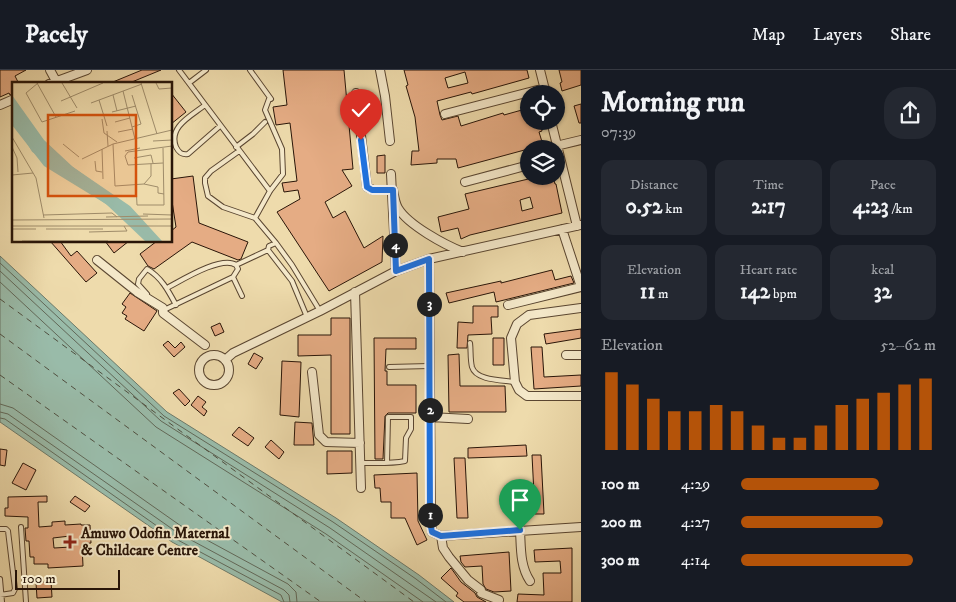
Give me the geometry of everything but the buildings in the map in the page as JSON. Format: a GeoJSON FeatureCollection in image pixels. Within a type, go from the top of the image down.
{"type":"FeatureCollection","features":[{"type":"Feature","properties":{"kind":"street"},"geometry":{"type":"LineString","coordinates":[[50,70],[53,82],[87,70]]}},
{"type":"Feature","properties":{"kind":"street"},"geometry":{"type":"LineString","coordinates":[[380,70],[386,96],[390,141]]}},
{"type":"Feature","properties":{"kind":"street"},"geometry":{"type":"LineString","coordinates":[[540,70],[544,85]]}},
{"type":"Feature","properties":{"kind":"street"},"geometry":{"type":"LineString","coordinates":[[356,93],[367,187],[372,190],[393,190]]}},
{"type":"Feature","properties":{"kind":"street"},"geometry":{"type":"LineString","coordinates":[[445,114],[520,97]]}},
{"type":"Feature","properties":{"kind":"street"},"geometry":{"type":"LineString","coordinates":[[0,105],[12,100]]}},
{"type":"Feature","properties":{"kind":"street"},"geometry":{"type":"LineString","coordinates":[[565,144],[581,140]]}},
{"type":"Feature","properties":{"kind":"street"},"geometry":{"type":"LineString","coordinates":[[465,182],[520,167]]}},
{"type":"Feature","properties":{"kind":"street"},"geometry":{"type":"LineString","coordinates":[[391,174],[396,271]]}},
{"type":"Feature","properties":{"kind":"street"},"geometry":{"type":"LineString","coordinates":[[225,360],[232,353],[320,311],[396,271],[429,259],[579,226],[565,181]]}},
{"type":"Feature","properties":{"kind":"street"},"geometry":{"type":"LineString","coordinates":[[393,190],[398,208],[407,218],[446,245],[463,252]]}},
{"type":"Feature","properties":{"kind":"street"},"geometry":{"type":"LineString","coordinates":[[508,305],[581,287],[562,229]]}},
{"type":"Feature","properties":{"kind":"street"},"geometry":{"type":"LineString","coordinates":[[429,259],[430,522],[432,532],[441,536],[581,527]]}},
{"type":"Feature","properties":{"kind":"street"},"geometry":{"type":"LineString","coordinates":[[98,260],[137,292],[163,308],[204,346]]}},
{"type":"Feature","properties":{"kind":"street"},"geometry":{"type":"LineString","coordinates":[[355,292],[361,488]]}},
{"type":"Feature","properties":{"kind":"street"},"geometry":{"type":"LineString","coordinates":[[581,308],[529,315],[517,324],[511,338],[515,382],[519,390],[527,396],[581,396]]}},
{"type":"Feature","properties":{"kind":"street"},"geometry":{"type":"LineString","coordinates":[[566,355],[581,355]]}},
{"type":"Feature","properties":{"kind":"street"},"geometry":{"type":"LineString","coordinates":[[312,372],[319,435],[326,442],[360,443]]}},
{"type":"Feature","properties":{"kind":"street"},"geometry":{"type":"LineString","coordinates":[[430,417],[468,419]]}},
{"type":"Feature","properties":{"kind":"street"},"geometry":{"type":"LineString","coordinates":[[520,530],[521,560],[530,581]]}},
{"type":"Feature","properties":{"kind":"street"},"geometry":{"type":"LineString","coordinates":[[441,536],[443,548],[468,580],[481,590],[481,593],[499,600]]}},
{"type":"Feature","properties":{"kind":"lane"},"geometry":{"type":"LineString","coordinates":[[179,70],[270,191]]}},
{"type":"Feature","properties":{"kind":"lane"},"geometry":{"type":"LineString","coordinates":[[188,83],[206,70]]}},
{"type":"Feature","properties":{"kind":"lane"},"geometry":{"type":"LineString","coordinates":[[250,70],[271,99],[265,110],[282,149],[282,174],[255,218]]}},
{"type":"Feature","properties":{"kind":"lane"},"geometry":{"type":"LineString","coordinates":[[204,105],[177,127],[174,136],[178,152],[188,154],[220,126]]}},
{"type":"Feature","properties":{"kind":"lane"},"geometry":{"type":"LineString","coordinates":[[236,147],[265,122]]}},
{"type":"Feature","properties":{"kind":"lane"},"geometry":{"type":"LineString","coordinates":[[239,151],[211,171],[205,178],[208,196],[231,211],[255,218],[276,242],[305,284],[320,311]]}},
{"type":"Feature","properties":{"kind":"lane"},"geometry":{"type":"LineString","coordinates":[[236,265],[268,250],[276,242]]}},
{"type":"Feature","properties":{"kind":"lane"},"geometry":{"type":"LineString","coordinates":[[268,250],[292,281],[307,317]]}},
{"type":"Feature","properties":{"kind":"lane"},"geometry":{"type":"LineString","coordinates":[[167,288],[201,270],[230,261],[236,265],[238,269],[233,277],[165,311],[138,284],[139,279],[147,269],[155,274],[167,288],[176,305]]}},
{"type":"Feature","properties":{"kind":"lane"},"geometry":{"type":"LineString","coordinates":[[233,277],[242,296]]}},
{"type":"Feature","properties":{"kind":"lane"},"geometry":{"type":"LineString","coordinates":[[470,343],[472,368],[475,372],[485,378],[515,382]]}},
{"type":"Feature","properties":{"kind":"lane"},"geometry":{"type":"LineString","coordinates":[[389,367],[430,366]]}},
{"type":"Feature","properties":{"kind":"lane"},"geometry":{"type":"LineString","coordinates":[[360,464],[402,462],[406,459],[406,438],[412,427],[411,417],[388,417],[387,462]]}},
{"type":"Feature","properties":{"kind":"lane"},"geometry":{"type":"LineString","coordinates":[[21,527],[26,602]]}},
{"type":"Feature","properties":{"kind":"lane"},"geometry":{"type":"LineString","coordinates":[[0,530],[6,529],[8,531],[15,589],[13,593],[1,595]]}},
{"type":"Feature","properties":{"kind":"lane"},"geometry":{"type":"LineString","coordinates":[[0,579],[2,602]]}},
{"type":"Feature","properties":{"kind":"water"},"geometry":{"type":"Polygon","coordinates":[[[0,256],[167,412],[336,518],[419,575],[454,602],[282,602],[172,542],[0,422],[0,256]]]}},
{"type":"Feature","properties":{"kind":"ferry route"},"geometry":{"type":"LineString","coordinates":[[0,299],[414,602]]}},
{"type":"Feature","properties":{"kind":"ferry route"},"geometry":{"type":"LineString","coordinates":[[0,334],[366,602]]}},
{"type":"Feature","properties":{"kind":"ferry route"},"geometry":{"type":"LineString","coordinates":[[0,375],[321,602]]}},
{"type":"Feature","properties":{"kind":"place","name":"Amuwo Odofin Maternal & Childcare Centre"},"geometry":{"type":"Point","coordinates":[70,542]}},
{"type":"Feature","properties":{"kind":"route"},"geometry":{"type":"LineString","coordinates":[[361,140],[367,187],[372,190],[393,190],[396,271],[429,259],[430,522],[432,532],[441,536],[520,530]]}}]}
